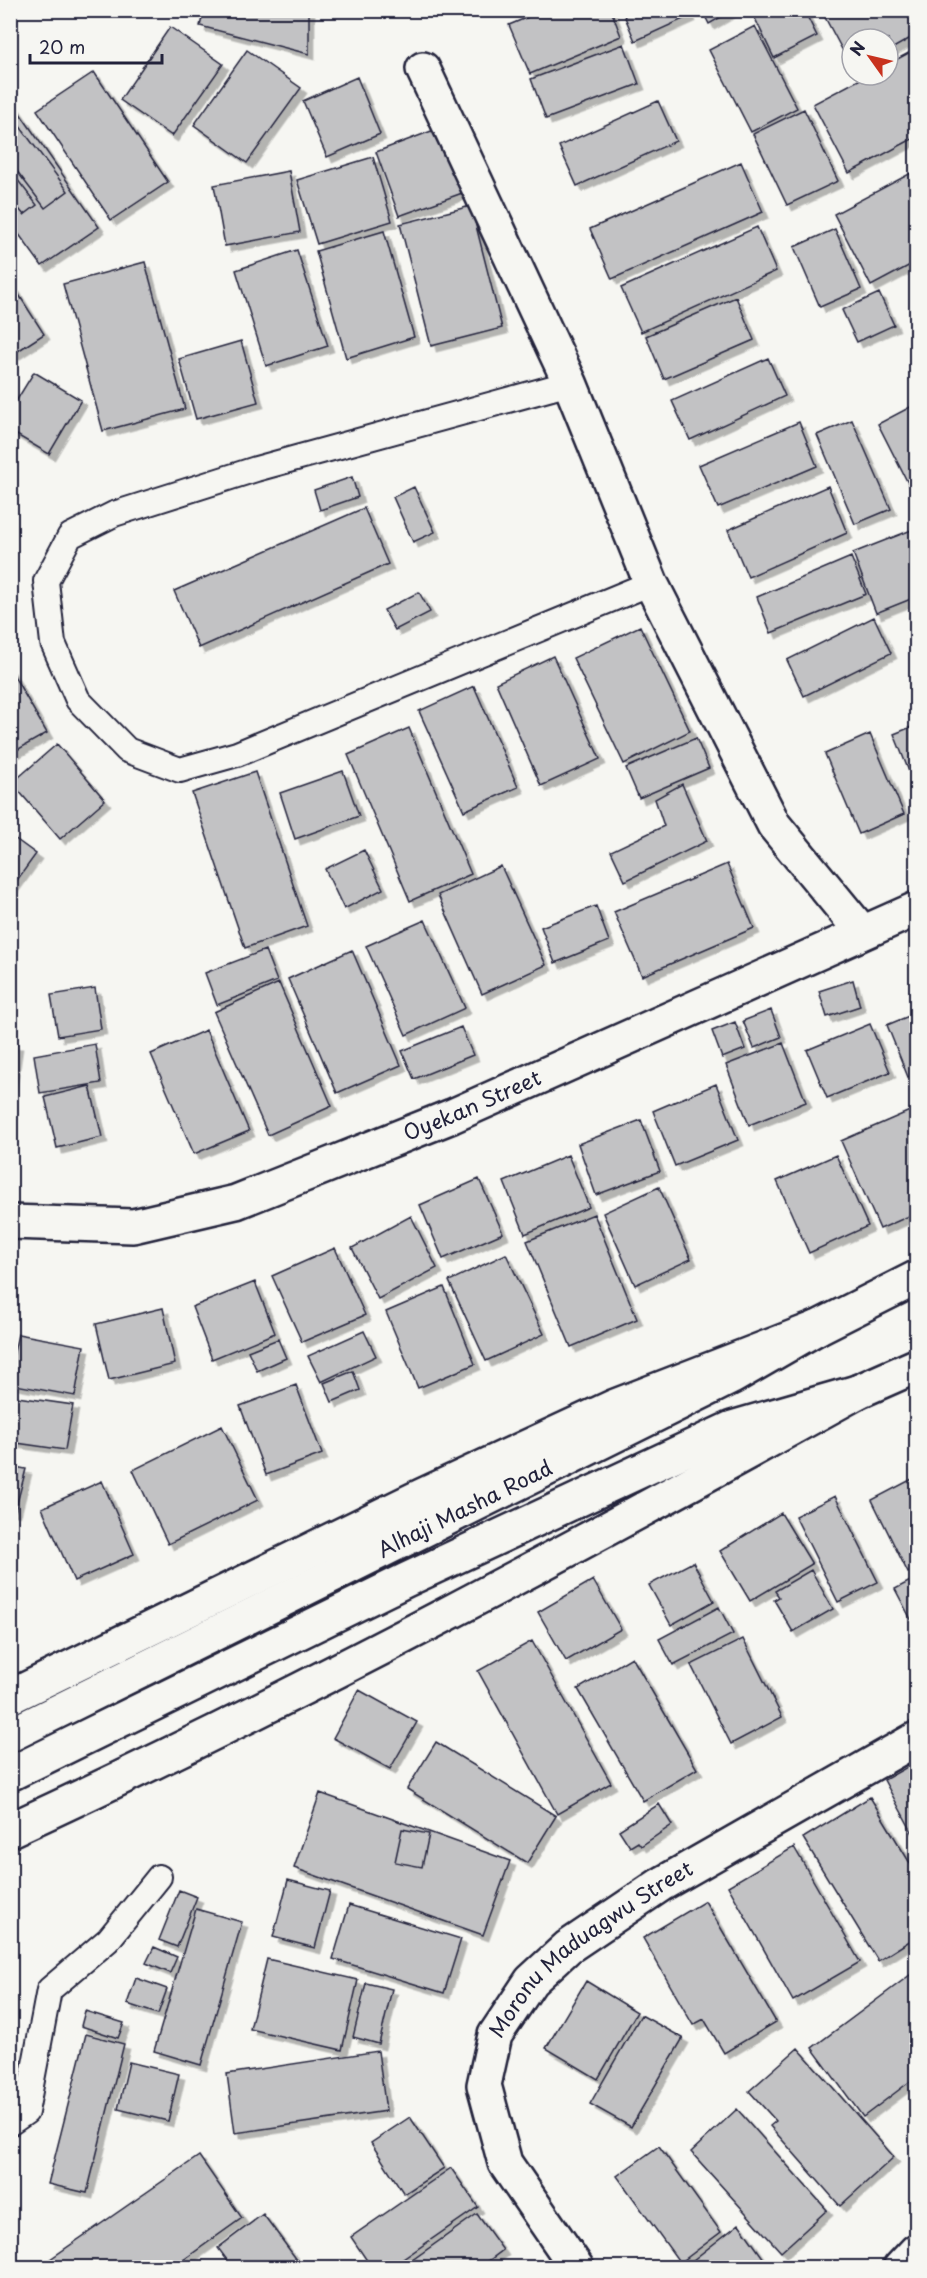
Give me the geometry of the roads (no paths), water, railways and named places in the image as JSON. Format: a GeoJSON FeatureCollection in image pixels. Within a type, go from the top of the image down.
{"type":"FeatureCollection","features":[{"type":"Feature","properties":{"kind":"street"},"geometry":{"type":"LineString","coordinates":[[423,69],[570,383],[651,583],[774,825],[862,932]]}},
{"type":"Feature","properties":{"kind":"street","name":"Oyekan Street"},"geometry":{"type":"LineString","coordinates":[[10,1222],[133,1226],[236,1202],[452,1116],[916,909]]}},
{"type":"Feature","properties":{"kind":"street","name":"Alhaji Masha Road"},"geometry":{"type":"LineString","coordinates":[[10,1735],[732,1377],[817,1328],[916,1278]]}},
{"type":"Feature","properties":{"kind":"street"},"geometry":{"type":"LineString","coordinates":[[10,1697],[421,1496],[613,1407],[817,1328]]}},
{"type":"Feature","properties":{"kind":"street","name":"Alhaji Masha Road"},"geometry":{"type":"LineString","coordinates":[[10,1774],[406,1580],[732,1428],[856,1392],[916,1367]]}},
{"type":"Feature","properties":{"kind":"street"},"geometry":{"type":"LineString","coordinates":[[10,1830],[121,1779],[450,1613],[669,1496],[856,1392]]}},
{"type":"Feature","properties":{"kind":"street","name":"Moronu Maduagwu Street"},"geometry":{"type":"LineString","coordinates":[[577,2268],[505,2163],[484,2085],[495,2035],[531,1981],[568,1947],[660,1885],[916,1739]]}},
{"type":"Feature","properties":{"kind":"street"},"geometry":{"type":"LineString","coordinates":[[900,2268],[916,2251]]}},
{"type":"Feature","properties":{"kind":"lane"},"geometry":{"type":"LineString","coordinates":[[570,383],[256,469],[105,518],[70,536],[46,581],[53,643],[78,700],[127,750],[180,770],[237,754],[651,583]]}},
{"type":"Feature","properties":{"kind":"lane"},"geometry":{"type":"LineString","coordinates":[[10,2123],[26,2112],[49,1990],[108,1940],[159,1877]]}}]}
